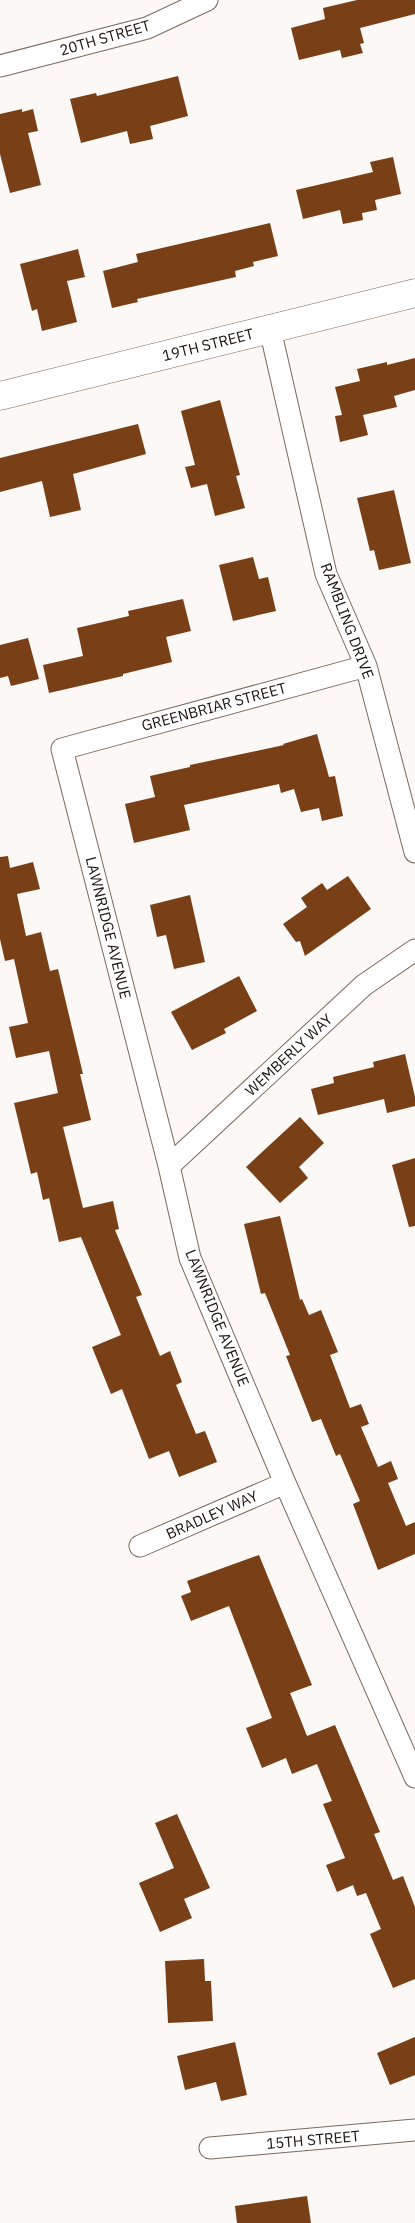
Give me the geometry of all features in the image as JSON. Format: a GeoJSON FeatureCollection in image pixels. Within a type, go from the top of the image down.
{"type":"FeatureCollection","features":[{"type":"Feature","properties":{"kind":"street","name":"20TH STREET"},"geometry":{"type":"LineString","coordinates":[[0,66],[147,28],[207,0]]}},
{"type":"Feature","properties":{"kind":"street","name":"19TH STREET"},"geometry":{"type":"LineString","coordinates":[[0,396],[415,293]]}},
{"type":"Feature","properties":{"kind":"street","name":"RAMBLING DRIVE"},"geometry":{"type":"LineString","coordinates":[[270,329],[326,574],[366,666],[415,852]]}},
{"type":"Feature","properties":{"kind":"street","name":"GREENBRIAR STREET"},"geometry":{"type":"LineString","coordinates":[[62,749],[366,666]]}},
{"type":"Feature","properties":{"kind":"street","name":"LAWNRIDGE AVENUE"},"geometry":{"type":"LineString","coordinates":[[62,749],[169,1166],[190,1258],[285,1483],[415,1777]]}},
{"type":"Feature","properties":{"kind":"street","name":"WEMBERLY WAY"},"geometry":{"type":"LineString","coordinates":[[169,1166],[364,985],[415,950]]}},
{"type":"Feature","properties":{"kind":"street","name":"BRADLEY WAY"},"geometry":{"type":"LineString","coordinates":[[140,1546],[285,1483]]}},
{"type":"Feature","properties":{"kind":"street","name":"15TH STREET"},"geometry":{"type":"LineString","coordinates":[[210,2148],[415,2130]]}},
{"type":"Feature","properties":{"kind":"building"},"geometry":{"type":"Polygon","coordinates":[[[357,0],[415,0],[415,14],[360,28],[364,43],[360,44],[363,53],[342,58],[340,50],[299,60],[291,28],[325,19],[323,8],[357,0]]]}},
{"type":"Feature","properties":{"kind":"building"},"geometry":{"type":"Polygon","coordinates":[[[178,76],[188,116],[150,126],[153,139],[130,144],[127,131],[81,143],[70,99],[96,93],[97,96],[178,76]]]}},
{"type":"Feature","properties":{"kind":"building"},"geometry":{"type":"Polygon","coordinates":[[[22,109],[22,112],[33,109],[38,131],[28,133],[41,185],[10,193],[0,154],[0,114],[22,109]]]}},
{"type":"Feature","properties":{"kind":"building"},"geometry":{"type":"Polygon","coordinates":[[[393,157],[401,194],[375,200],[377,210],[362,213],[363,220],[343,224],[340,210],[303,219],[296,190],[373,172],[370,162],[393,157]]]}},
{"type":"Feature","properties":{"kind":"building"},"geometry":{"type":"Polygon","coordinates":[[[270,223],[278,256],[253,262],[254,266],[235,271],[236,277],[137,299],[138,302],[112,308],[103,271],[138,262],[136,254],[270,223]]]}},
{"type":"Feature","properties":{"kind":"building"},"geometry":{"type":"Polygon","coordinates":[[[78,249],[85,277],[67,281],[77,322],[42,331],[37,309],[32,311],[20,264],[78,249]]]}},
{"type":"Feature","properties":{"kind":"building"},"geometry":{"type":"Polygon","coordinates":[[[415,358],[415,390],[394,396],[397,407],[363,415],[368,435],[340,442],[335,416],[342,415],[335,387],[360,381],[357,369],[387,362],[387,365],[415,358]]]}},
{"type":"Feature","properties":{"kind":"building"},"geometry":{"type":"Polygon","coordinates":[[[220,400],[240,475],[236,476],[245,508],[215,516],[207,484],[191,488],[185,467],[195,465],[181,411],[220,400]]]}},
{"type":"Feature","properties":{"kind":"building"},"geometry":{"type":"Polygon","coordinates":[[[138,424],[146,454],[73,474],[81,510],[50,517],[42,481],[0,492],[0,458],[138,424]]]}},
{"type":"Feature","properties":{"kind":"building"},"geometry":{"type":"Polygon","coordinates":[[[394,490],[411,563],[379,570],[374,550],[370,551],[357,498],[394,490]]]}},
{"type":"Feature","properties":{"kind":"building"},"geometry":{"type":"Polygon","coordinates":[[[253,557],[259,579],[268,577],[276,611],[233,621],[219,565],[253,557]]]}},
{"type":"Feature","properties":{"kind":"building"},"geometry":{"type":"Polygon","coordinates":[[[183,599],[191,631],[166,637],[172,662],[123,674],[123,676],[49,693],[43,665],[83,656],[77,628],[129,616],[128,611],[183,599]]]}},
{"type":"Feature","properties":{"kind":"building"},"geometry":{"type":"Polygon","coordinates":[[[28,638],[39,679],[11,686],[8,676],[0,678],[0,645],[28,638]]]}},
{"type":"Feature","properties":{"kind":"building"},"geometry":{"type":"Polygon","coordinates":[[[317,734],[329,777],[335,776],[343,816],[322,821],[319,808],[301,812],[294,789],[281,793],[279,784],[184,805],[190,830],[134,843],[125,804],[155,797],[150,776],[190,767],[190,765],[284,745],[317,734]]]}},
{"type":"Feature","properties":{"kind":"building"},"geometry":{"type":"Polygon","coordinates":[[[8,856],[10,868],[33,862],[40,889],[17,894],[26,936],[41,932],[50,971],[58,969],[83,1074],[80,1074],[91,1120],[63,1127],[83,1208],[113,1201],[119,1229],[115,1230],[142,1295],[136,1297],[160,1356],[170,1351],[182,1382],[176,1385],[196,1434],[205,1431],[217,1462],[179,1477],[169,1451],[149,1459],[122,1389],[111,1394],[92,1347],[121,1335],[81,1237],[59,1242],[49,1198],[43,1200],[37,1172],[31,1174],[14,1103],[58,1093],[49,1051],[16,1058],[9,1027],[28,1023],[14,959],[5,961],[0,939],[0,857],[8,856]]]}},
{"type":"Feature","properties":{"kind":"building"},"geometry":{"type":"Polygon","coordinates":[[[348,876],[371,909],[305,956],[300,941],[296,942],[283,924],[307,907],[301,898],[322,883],[327,890],[348,876]]]}},
{"type":"Feature","properties":{"kind":"building"},"geometry":{"type":"Polygon","coordinates":[[[190,895],[205,962],[174,969],[166,935],[157,937],[150,905],[190,895]]]}},
{"type":"Feature","properties":{"kind":"building"},"geometry":{"type":"Polygon","coordinates":[[[239,976],[257,1011],[224,1029],[226,1033],[192,1050],[171,1012],[239,976]]]}},
{"type":"Feature","properties":{"kind":"building"},"geometry":{"type":"Polygon","coordinates":[[[405,1054],[415,1097],[415,1106],[387,1113],[384,1099],[318,1115],[311,1089],[334,1083],[333,1077],[374,1067],[373,1062],[405,1054]]]}},
{"type":"Feature","properties":{"kind":"building"},"geometry":{"type":"Polygon","coordinates":[[[300,1117],[324,1143],[299,1167],[308,1178],[280,1203],[246,1167],[300,1117]]]}},
{"type":"Feature","properties":{"kind":"building"},"geometry":{"type":"Polygon","coordinates":[[[415,1158],[415,1226],[409,1227],[392,1165],[415,1158]]]}},
{"type":"Feature","properties":{"kind":"building"},"geometry":{"type":"Polygon","coordinates":[[[280,1216],[300,1300],[302,1299],[309,1315],[321,1310],[338,1352],[330,1355],[350,1408],[361,1404],[369,1424],[361,1427],[378,1467],[391,1461],[398,1479],[388,1483],[406,1526],[415,1522],[415,1554],[378,1570],[353,1504],[360,1501],[340,1454],[336,1456],[321,1419],[312,1422],[286,1356],[290,1355],[265,1293],[261,1294],[244,1224],[280,1216]]]}},
{"type":"Feature","properties":{"kind":"building"},"geometry":{"type":"Polygon","coordinates":[[[259,1555],[312,1685],[290,1693],[307,1736],[335,1725],[380,1832],[374,1834],[393,1880],[403,1876],[415,1907],[415,1979],[393,1988],[370,1934],[381,1929],[366,1893],[357,1896],[353,1885],[337,1892],[326,1865],[345,1858],[323,1804],[332,1801],[317,1764],[292,1774],[286,1758],[262,1768],[246,1728],[272,1718],[229,1606],[191,1621],[181,1596],[191,1592],[187,1581],[259,1555]]]}},
{"type":"Feature","properties":{"kind":"building"},"geometry":{"type":"Polygon","coordinates":[[[177,1814],[210,1888],[184,1899],[192,1918],[160,1932],[139,1883],[174,1868],[155,1823],[177,1814]]]}},
{"type":"Feature","properties":{"kind":"building"},"geometry":{"type":"Polygon","coordinates":[[[204,1959],[205,1981],[211,1981],[213,2021],[168,2023],[165,1961],[204,1959]]]}},
{"type":"Feature","properties":{"kind":"building"},"geometry":{"type":"Polygon","coordinates":[[[415,2037],[415,2075],[390,2085],[377,2053],[415,2037]]]}},
{"type":"Feature","properties":{"kind":"building"},"geometry":{"type":"Polygon","coordinates":[[[235,2042],[247,2095],[221,2101],[216,2082],[185,2090],[177,2056],[235,2042]]]}},
{"type":"Feature","properties":{"kind":"building"},"geometry":{"type":"Polygon","coordinates":[[[307,2196],[311,2223],[237,2223],[235,2206],[307,2196]]]}}]}
